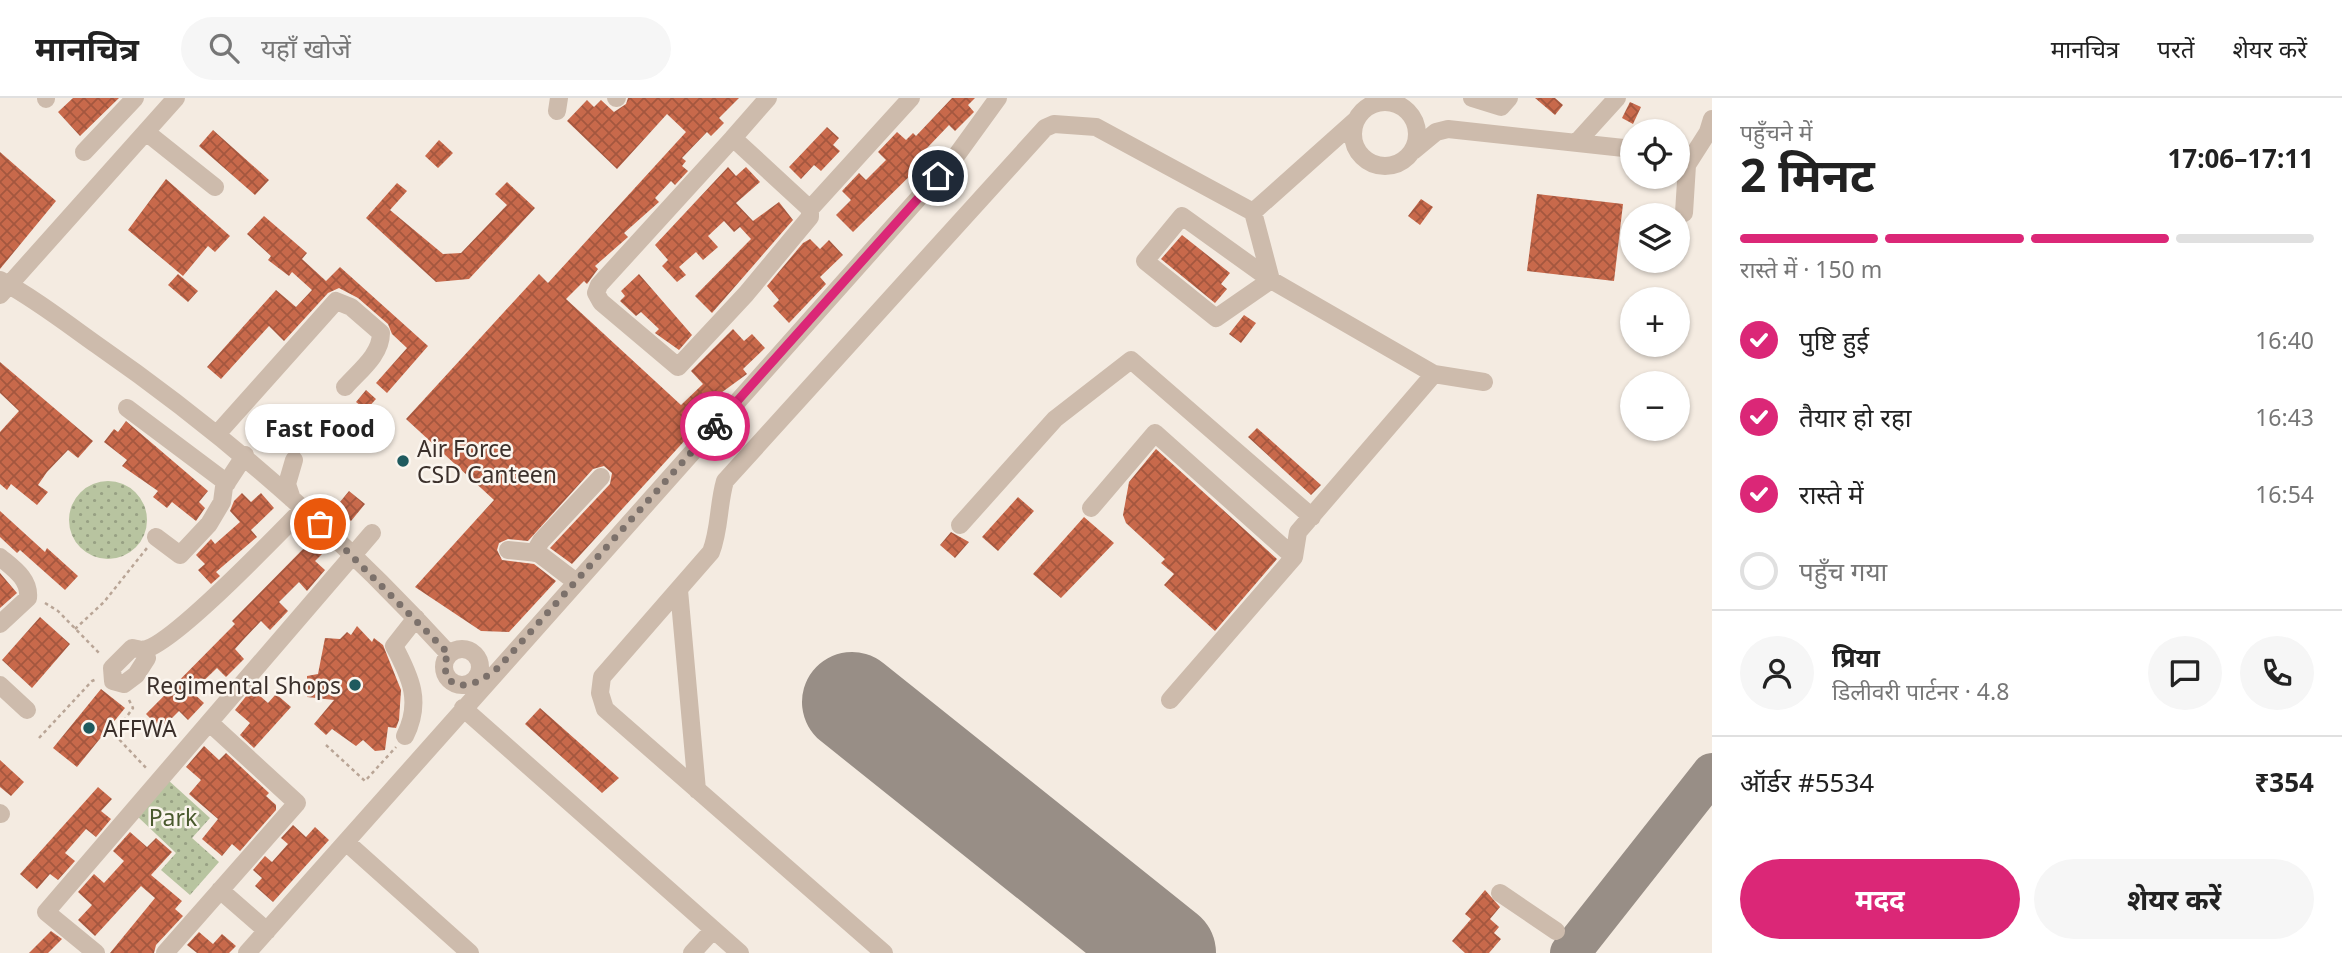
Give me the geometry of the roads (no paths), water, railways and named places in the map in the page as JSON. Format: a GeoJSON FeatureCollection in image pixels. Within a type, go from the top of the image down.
{"type":"FeatureCollection","features":[{"type":"Feature","properties":{"kind":"street"},"geometry":{"type":"LineString","coordinates":[[84,152],[135,98]]}},
{"type":"Feature","properties":{"kind":"street"},"geometry":{"type":"LineString","coordinates":[[176,98],[3,286],[218,433],[245,455],[355,556],[449,654]]}},
{"type":"Feature","properties":{"kind":"street"},"geometry":{"type":"LineString","coordinates":[[768,98],[599,285],[596,293],[601,302],[670,363],[678,366],[754,285],[810,218],[810,209],[911,98]]}},
{"type":"Feature","properties":{"kind":"street"},"geometry":{"type":"LineString","coordinates":[[1472,98],[1500,107],[1509,98]]}},
{"type":"Feature","properties":{"kind":"street"},"geometry":{"type":"LineString","coordinates":[[1577,142],[1616,98]]}},
{"type":"Feature","properties":{"kind":"street"},"geometry":{"type":"LineString","coordinates":[[247,953],[956,156],[995,99]]}},
{"type":"Feature","properties":{"kind":"street"},"geometry":{"type":"LineString","coordinates":[[1253,212],[1356,120],[1371,101],[1402,107],[1414,119],[1417,135],[1413,151]]}},
{"type":"Feature","properties":{"kind":"street"},"geometry":{"type":"LineString","coordinates":[[1690,150],[1708,132],[1712,119]]}},
{"type":"Feature","properties":{"kind":"street"},"geometry":{"type":"LineString","coordinates":[[1356,120],[1356,146],[1374,164],[1392,165],[1407,158],[1436,132],[1448,130],[1620,147]]}},
{"type":"Feature","properties":{"kind":"street"},"geometry":{"type":"LineString","coordinates":[[884,953],[605,709],[600,693],[602,677],[679,590],[714,544],[725,481],[1045,128],[1055,124],[1096,127],[1253,212],[1271,280]]}},
{"type":"Feature","properties":{"kind":"street"},"geometry":{"type":"LineString","coordinates":[[146,132],[215,187]]}},
{"type":"Feature","properties":{"kind":"street"},"geometry":{"type":"LineString","coordinates":[[733,138],[810,209]]}},
{"type":"Feature","properties":{"kind":"street"},"geometry":{"type":"LineString","coordinates":[[1271,280],[1216,318],[1145,261],[1182,216],[1271,280],[1434,374],[1484,382]]}},
{"type":"Feature","properties":{"kind":"street"},"geometry":{"type":"LineString","coordinates":[[218,433],[335,301],[351,307],[381,333],[381,343],[373,356],[345,387]]}},
{"type":"Feature","properties":{"kind":"street"},"geometry":{"type":"LineString","coordinates":[[960,525],[1055,419],[1131,360],[1312,517]]}},
{"type":"Feature","properties":{"kind":"street"},"geometry":{"type":"LineString","coordinates":[[1170,700],[1294,557],[1298,532],[1434,374]]}},
{"type":"Feature","properties":{"kind":"street"},"geometry":{"type":"LineString","coordinates":[[127,408],[227,483]]}},
{"type":"Feature","properties":{"kind":"street"},"geometry":{"type":"LineString","coordinates":[[1091,508],[1155,433],[1294,557]]}},
{"type":"Feature","properties":{"kind":"street"},"geometry":{"type":"LineString","coordinates":[[156,537],[180,555],[209,524],[222,502],[227,483],[245,455]]}},
{"type":"Feature","properties":{"kind":"street"},"geometry":{"type":"LineString","coordinates":[[294,460],[287,477],[298,504]]}},
{"type":"Feature","properties":{"kind":"street"},"geometry":{"type":"LineString","coordinates":[[534,553],[541,541],[601,477]]}},
{"type":"Feature","properties":{"kind":"street"},"geometry":{"type":"LineString","coordinates":[[115,676],[132,648],[143,650],[160,642],[217,594],[298,504]]}},
{"type":"Feature","properties":{"kind":"street"},"geometry":{"type":"LineString","coordinates":[[91,952],[46,912],[211,724],[372,533]]}},
{"type":"Feature","properties":{"kind":"street"},"geometry":{"type":"LineString","coordinates":[[508,550],[534,553],[576,582]]}},
{"type":"Feature","properties":{"kind":"street"},"geometry":{"type":"LineString","coordinates":[[0,557],[23,577],[29,590],[29,598],[0,624]]}},
{"type":"Feature","properties":{"kind":"street"},"geometry":{"type":"LineString","coordinates":[[679,590],[697,790]]}},
{"type":"Feature","properties":{"kind":"street"},"geometry":{"type":"LineString","coordinates":[[405,736],[413,720],[415,700],[411,679],[394,646],[416,618]]}},
{"type":"Feature","properties":{"kind":"street"},"geometry":{"type":"LineString","coordinates":[[461,711],[469,696],[470,683],[478,674],[476,657],[460,649],[449,654],[444,663],[447,678],[455,684],[470,683],[482,680],[499,667]]}},
{"type":"Feature","properties":{"kind":"street"},"geometry":{"type":"LineString","coordinates":[[0,685],[27,710]]}},
{"type":"Feature","properties":{"kind":"street"},"geometry":{"type":"LineString","coordinates":[[461,711],[740,953]]}},
{"type":"Feature","properties":{"kind":"street"},"geometry":{"type":"LineString","coordinates":[[165,953],[297,803],[211,724]]}},
{"type":"Feature","properties":{"kind":"street"},"geometry":{"type":"LineString","coordinates":[[346,842],[470,953]]}},
{"type":"Feature","properties":{"kind":"street"},"geometry":{"type":"LineString","coordinates":[[220,890],[267,931]]}},
{"type":"Feature","properties":{"kind":"street"},"geometry":{"type":"LineString","coordinates":[[1500,893],[1556,931]]}},
{"type":"Feature","properties":{"kind":"street"},"geometry":{"type":"LineString","coordinates":[[692,953],[713,930]]}},
{"type":"Feature","properties":{"kind":"place","name":"Air Force CSD Canteen"},"geometry":{"type":"Point","coordinates":[403,461]}},
{"type":"Feature","properties":{"kind":"place","name":"Fast Food"},"geometry":{"type":"Point","coordinates":[320,524]}},
{"type":"Feature","properties":{"kind":"place","name":"Regimental Shops"},"geometry":{"type":"Point","coordinates":[355,685]}},
{"type":"Feature","properties":{"kind":"place","name":"AFFWA"},"geometry":{"type":"Point","coordinates":[89,728]}},
{"type":"Feature","properties":{"kind":"park label","name":"Park"},"geometry":{"type":"Point","coordinates":[173,817]}}]}
